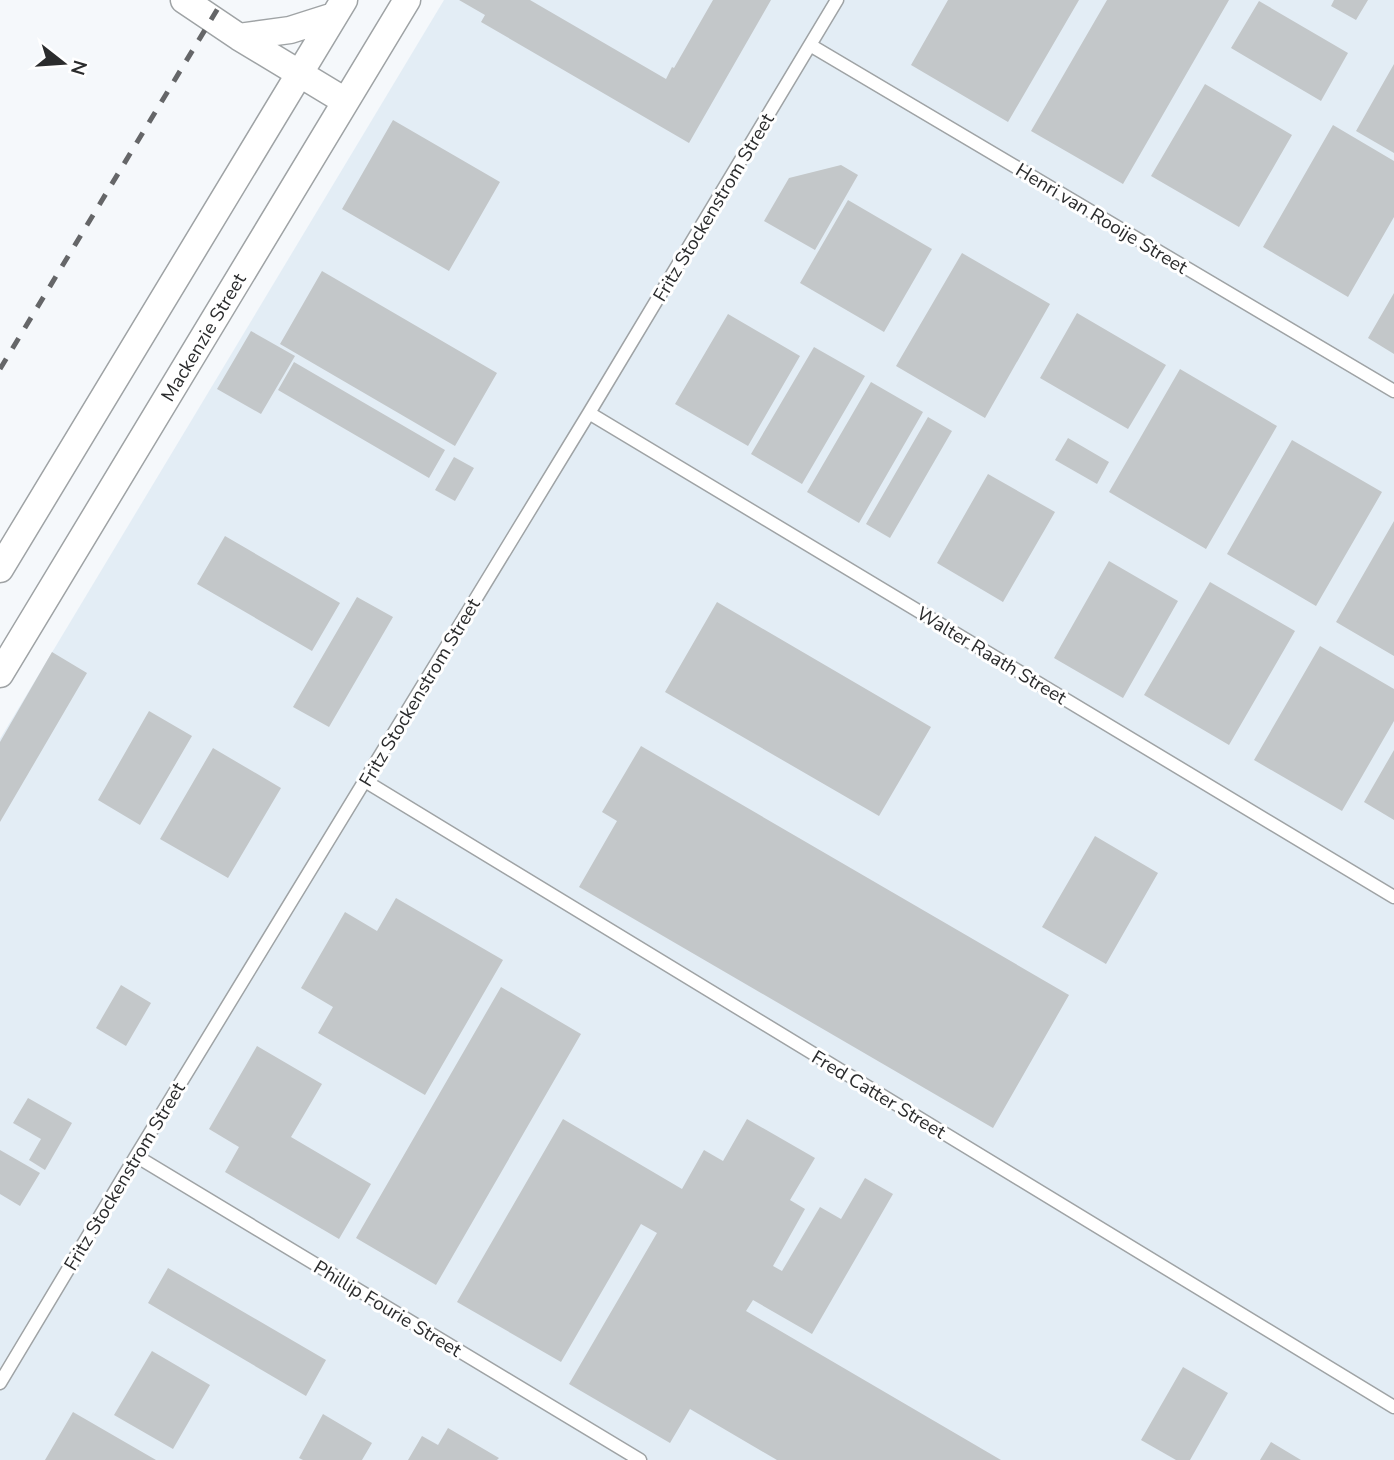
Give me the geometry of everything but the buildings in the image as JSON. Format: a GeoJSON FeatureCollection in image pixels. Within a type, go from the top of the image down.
{"type":"FeatureCollection","features":[{"type":"Feature","properties":{"kind":"street"},"geometry":{"type":"LineString","coordinates":[[184,0],[239,37],[345,101]]}},
{"type":"Feature","properties":{"kind":"street","name":"Mackenzie Street"},"geometry":{"type":"LineString","coordinates":[[0,674],[407,0]]}},
{"type":"Feature","properties":{"kind":"street"},"geometry":{"type":"LineString","coordinates":[[239,37],[290,30],[339,8]]}},
{"type":"Feature","properties":{"kind":"street"},"geometry":{"type":"LineString","coordinates":[[0,569],[339,8]]}},
{"type":"Feature","properties":{"kind":"lane","name":"Fritz Stockenstrom Street"},"geometry":{"type":"LineString","coordinates":[[0,1384],[837,0]]}},
{"type":"Feature","properties":{"kind":"lane","name":"Henri van Rooije Street"},"geometry":{"type":"LineString","coordinates":[[810,45],[1394,391]]}},
{"type":"Feature","properties":{"kind":"lane","name":"Walter Raath Street"},"geometry":{"type":"LineString","coordinates":[[589,413],[1394,897]]}},
{"type":"Feature","properties":{"kind":"lane","name":"Fred Catter Street"},"geometry":{"type":"LineString","coordinates":[[365,781],[1394,1406]]}},
{"type":"Feature","properties":{"kind":"lane","name":"Phillip Fourie Street"},"geometry":{"type":"LineString","coordinates":[[136,1156],[640,1460]]}},
{"type":"Feature","properties":{"kind":"shaded area"},"geometry":{"type":"Polygon","coordinates":[[[444,0],[1394,0],[1394,1460],[0,1460],[0,739],[444,0]]]}},
{"type":"Feature","properties":{"kind":"railway"},"geometry":{"type":"LineString","coordinates":[[0,369],[223,0]]}}]}
